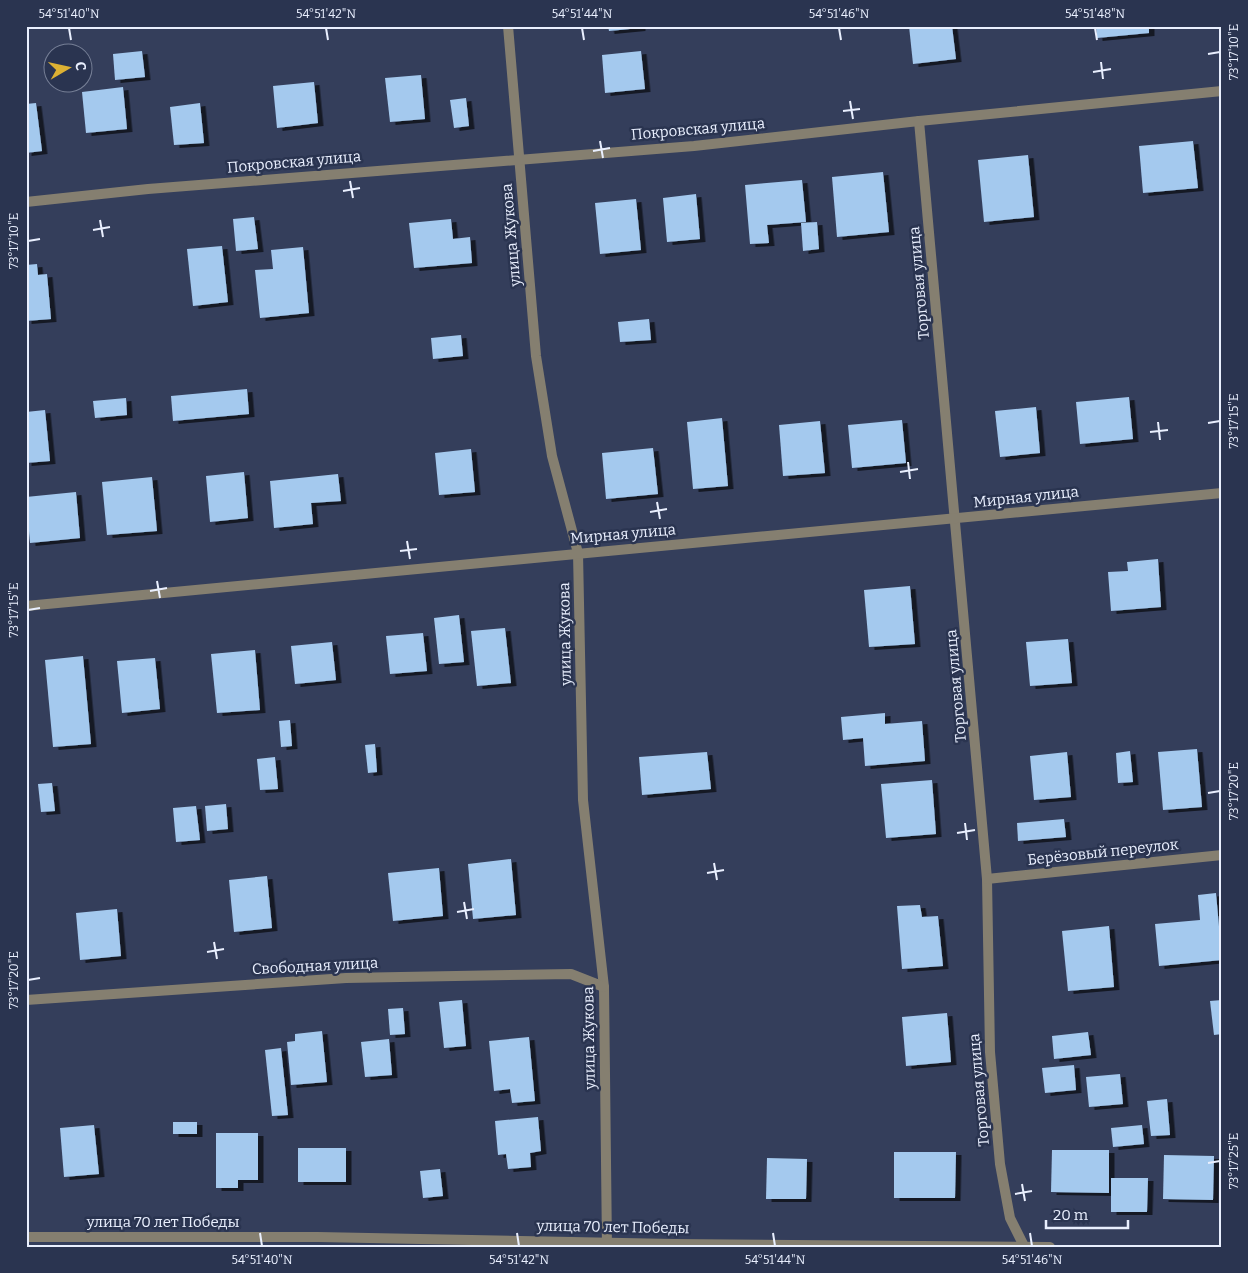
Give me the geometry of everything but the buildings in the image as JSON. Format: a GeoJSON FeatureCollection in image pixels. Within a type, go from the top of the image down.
{"type":"FeatureCollection","features":[{"type":"Feature","properties":{"kind":"street","name":"улица Жукова"},"geometry":{"type":"LineString","coordinates":[[508,26],[536,356],[552,456],[578,553],[583,800],[604,987],[606,1245]]}},
{"type":"Feature","properties":{"kind":"street","name":"Покровская улица"},"geometry":{"type":"LineString","coordinates":[[26,202],[148,189],[694,146],[919,120],[1222,92]]}},
{"type":"Feature","properties":{"kind":"street","name":"Торговая улица"},"geometry":{"type":"LineString","coordinates":[[919,120],[987,879],[990,1052],[999,1154],[1010,1218],[1024,1246]]}},
{"type":"Feature","properties":{"kind":"street","name":"Мирная улица"},"geometry":{"type":"LineString","coordinates":[[26,606],[1222,493]]}},
{"type":"Feature","properties":{"kind":"street","name":"Берёзовый переулок"},"geometry":{"type":"LineString","coordinates":[[987,879],[1222,855]]}},
{"type":"Feature","properties":{"kind":"street","name":"Свободная улица"},"geometry":{"type":"LineString","coordinates":[[26,1000],[346,978],[571,974],[604,987]]}},
{"type":"Feature","properties":{"kind":"street","name":"улица 70 лет Победы"},"geometry":{"type":"LineString","coordinates":[[26,1237],[318,1237],[606,1245],[1050,1247]]}}]}
